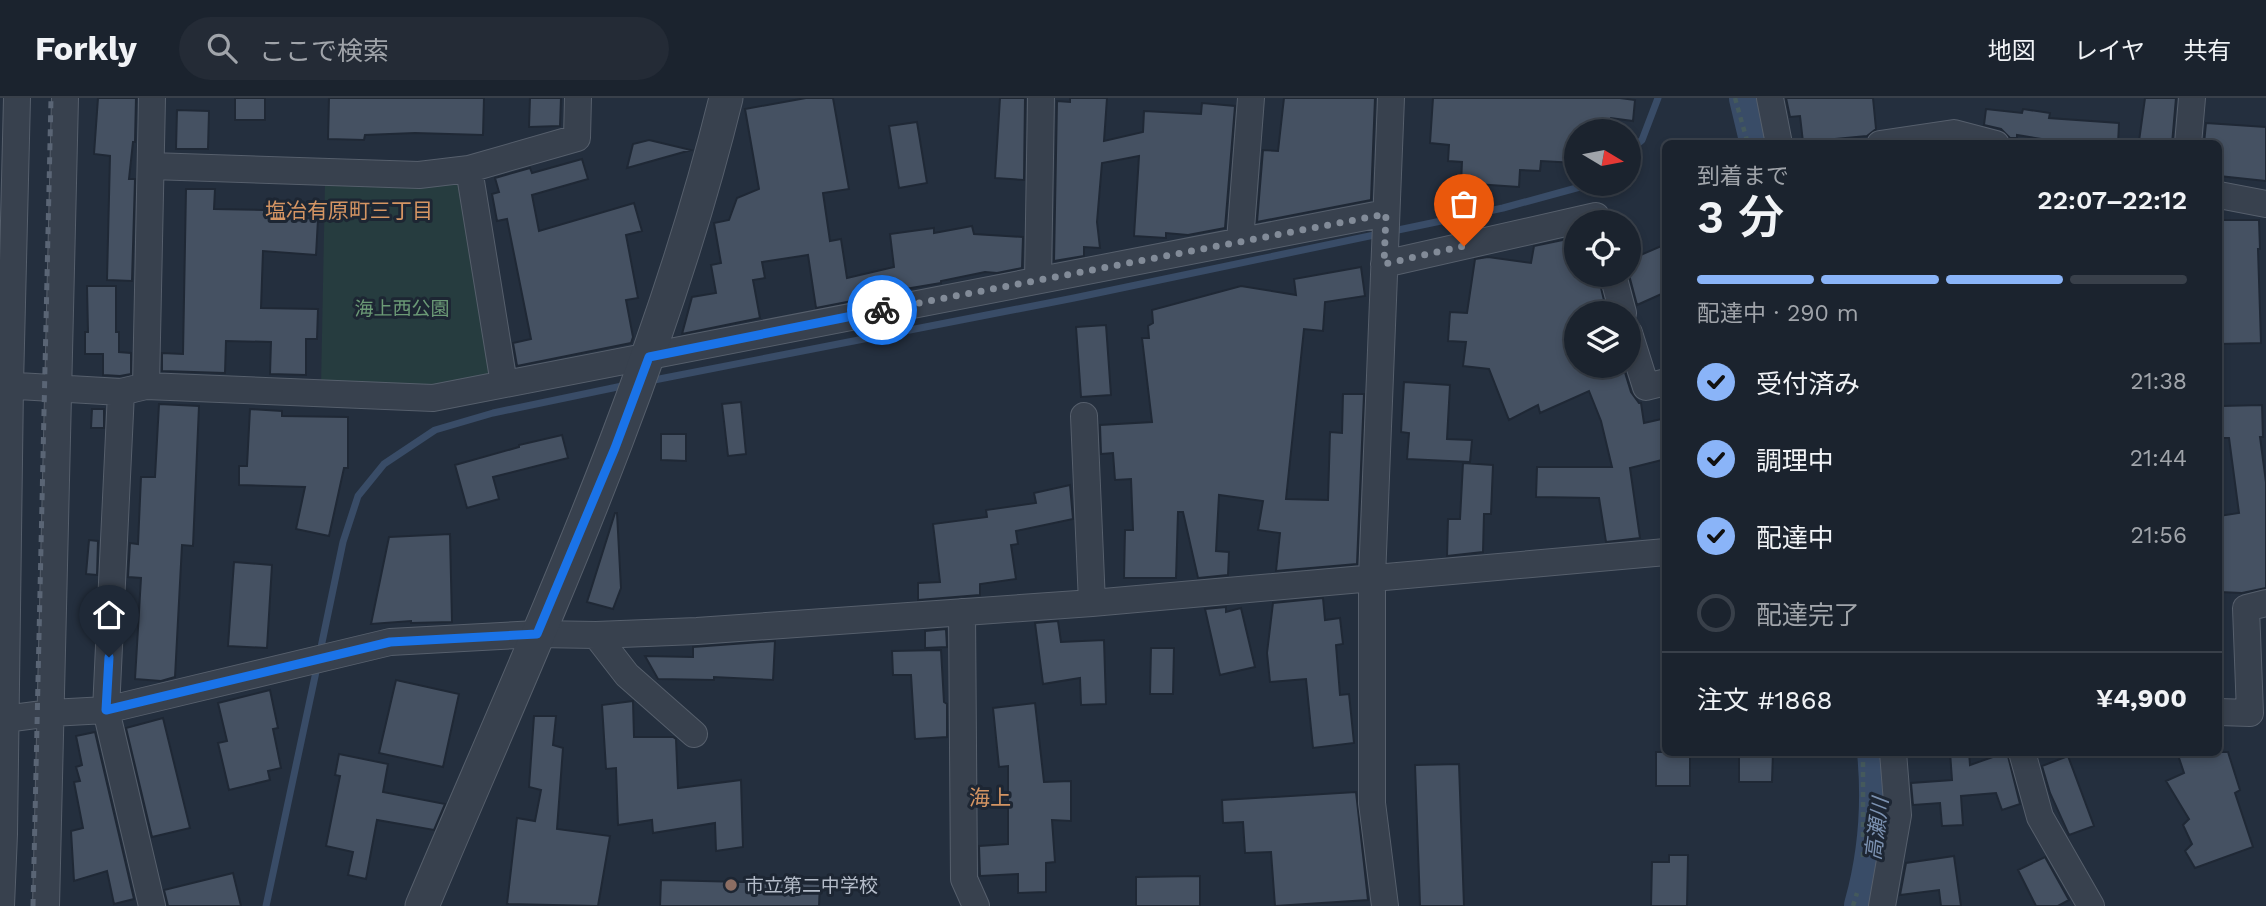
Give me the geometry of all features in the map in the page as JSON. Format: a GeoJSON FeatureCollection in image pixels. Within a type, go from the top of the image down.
{"type":"FeatureCollection","features":[{"type":"Feature","properties":{"kind":"street"},"geometry":{"type":"LineString","coordinates":[[1,906],[5,719],[5,385],[17,98]]}},
{"type":"Feature","properties":{"kind":"street"},"geometry":{"type":"LineString","coordinates":[[46,906],[65,98]]}},
{"type":"Feature","properties":{"kind":"street"},"geometry":{"type":"LineString","coordinates":[[146,386],[152,98]]}},
{"type":"Feature","properties":{"kind":"street"},"geometry":{"type":"LineString","coordinates":[[151,166],[419,175],[469,169],[577,138],[578,98]]}},
{"type":"Feature","properties":{"kind":"street"},"geometry":{"type":"LineString","coordinates":[[422,906],[615,448],[649,357],[701,198],[726,98]]}},
{"type":"Feature","properties":{"kind":"street"},"geometry":{"type":"LineString","coordinates":[[1038,280],[1041,98]]}},
{"type":"Feature","properties":{"kind":"street"},"geometry":{"type":"LineString","coordinates":[[1240,241],[1251,98]]}},
{"type":"Feature","properties":{"kind":"street"},"geometry":{"type":"LineString","coordinates":[[1385,906],[1372,803],[1372,578],[1391,98]]}},
{"type":"Feature","properties":{"kind":"street"},"geometry":{"type":"LineString","coordinates":[[1770,98],[1778,140]]}},
{"type":"Feature","properties":{"kind":"street"},"geometry":{"type":"LineString","coordinates":[[2188,140],[2192,98]]}},
{"type":"Feature","properties":{"kind":"street"},"geometry":{"type":"LineString","coordinates":[[1907,140],[1954,133],[1981,140]]}},
{"type":"Feature","properties":{"kind":"street"},"geometry":{"type":"LineString","coordinates":[[469,169],[504,384]]}},
{"type":"Feature","properties":{"kind":"street"},"geometry":{"type":"LineString","coordinates":[[2222,196],[2266,204]]}},
{"type":"Feature","properties":{"kind":"street"},"geometry":{"type":"LineString","coordinates":[[5,385],[121,391],[146,386],[433,398],[1386,214]]}},
{"type":"Feature","properties":{"kind":"street"},"geometry":{"type":"LineString","coordinates":[[1384,264],[1564,223]]}},
{"type":"Feature","properties":{"kind":"street"},"geometry":{"type":"LineString","coordinates":[[1641,371],[1646,387],[1662,383]]}},
{"type":"Feature","properties":{"kind":"street"},"geometry":{"type":"LineString","coordinates":[[121,391],[106,710],[152,906]]}},
{"type":"Feature","properties":{"kind":"street"},"geometry":{"type":"LineString","coordinates":[[1084,416],[1092,603]]}},
{"type":"Feature","properties":{"kind":"street"},"geometry":{"type":"LineString","coordinates":[[5,719],[106,710],[390,642],[537,634],[596,635],[1092,603],[1662,551]]}},
{"type":"Feature","properties":{"kind":"street"},"geometry":{"type":"LineString","coordinates":[[2222,712],[2250,713],[2246,608],[2266,603]]}},
{"type":"Feature","properties":{"kind":"street"},"geometry":{"type":"LineString","coordinates":[[961,612],[964,879],[976,906]]}},
{"type":"Feature","properties":{"kind":"street"},"geometry":{"type":"LineString","coordinates":[[596,635],[627,675],[694,734]]}},
{"type":"Feature","properties":{"kind":"street"},"geometry":{"type":"LineString","coordinates":[[1882,906],[1898,815],[1894,756]]}},
{"type":"Feature","properties":{"kind":"street"},"geometry":{"type":"LineString","coordinates":[[2023,756],[2040,817],[2091,906]]}},
{"type":"Feature","properties":{"kind":"path"},"geometry":{"type":"LineString","coordinates":[[1735,98],[1747,140]]}},
{"type":"Feature","properties":{"kind":"path"},"geometry":{"type":"LineString","coordinates":[[1863,756],[1863,869]]}},
{"type":"Feature","properties":{"kind":"path"},"geometry":{"type":"LineString","coordinates":[[1853,906],[1860,882]]}},
{"type":"Feature","properties":{"kind":"green space","name":"海上西公園"},"geometry":{"type":"Polygon","coordinates":[[[455,181],[463,187],[493,372],[486,381],[433,391],[321,386],[325,182],[455,181]]]}},
{"type":"Feature","properties":{"kind":"building"},"geometry":{"type":"Polygon","coordinates":[[[98,98],[136,98],[135,142],[129,179],[135,179],[132,281],[107,280],[110,156],[94,154],[98,98]]]}},
{"type":"Feature","properties":{"kind":"building"},"geometry":{"type":"Polygon","coordinates":[[[235,98],[265,98],[265,120],[235,120],[235,98]]]}},
{"type":"Feature","properties":{"kind":"building"},"geometry":{"type":"Polygon","coordinates":[[[329,98],[484,98],[483,135],[415,133],[365,135],[364,140],[328,139],[329,98]]]}},
{"type":"Feature","properties":{"kind":"building"},"geometry":{"type":"Polygon","coordinates":[[[530,98],[561,98],[560,126],[529,127],[530,98]]]}},
{"type":"Feature","properties":{"kind":"building"},"geometry":{"type":"Polygon","coordinates":[[[806,98],[833,98],[849,189],[823,193],[830,241],[841,239],[847,278],[894,267],[890,234],[934,228],[934,233],[972,226],[974,234],[1023,237],[1022,268],[997,273],[985,272],[816,308],[808,255],[762,262],[765,278],[753,280],[760,318],[682,334],[692,297],[716,293],[711,265],[721,263],[714,223],[729,220],[737,198],[759,189],[745,109],[806,98]]]}},
{"type":"Feature","properties":{"kind":"building"},"geometry":{"type":"Polygon","coordinates":[[[1000,98],[1025,98],[1024,180],[995,178],[1000,98]]]}},
{"type":"Feature","properties":{"kind":"building"},"geometry":{"type":"Polygon","coordinates":[[[1070,98],[1107,98],[1104,141],[1143,132],[1144,111],[1201,114],[1202,103],[1235,106],[1225,228],[1188,235],[1166,233],[1166,238],[1134,236],[1139,156],[1102,163],[1097,222],[1100,248],[1084,247],[1084,256],[1054,261],[1057,101],[1070,102],[1070,98]]]}},
{"type":"Feature","properties":{"kind":"building"},"geometry":{"type":"Polygon","coordinates":[[[1284,98],[1375,98],[1371,200],[1257,222],[1263,150],[1278,151],[1284,98]]]}},
{"type":"Feature","properties":{"kind":"building"},"geometry":{"type":"Polygon","coordinates":[[[1433,98],[1635,100],[1633,119],[1564,119],[1564,162],[1541,161],[1540,171],[1520,170],[1519,187],[1461,183],[1462,162],[1448,161],[1449,145],[1430,143],[1433,98]]]}},
{"type":"Feature","properties":{"kind":"building"},"geometry":{"type":"Polygon","coordinates":[[[1786,98],[1873,98],[1876,129],[1867,136],[1803,140],[1800,116],[1790,117],[1786,98]]]}},
{"type":"Feature","properties":{"kind":"building"},"geometry":{"type":"Polygon","coordinates":[[[2145,98],[2176,98],[2172,140],[2139,140],[2145,98]]]}},
{"type":"Feature","properties":{"kind":"building"},"geometry":{"type":"Polygon","coordinates":[[[1986,109],[2022,113],[2023,109],[2050,113],[2049,118],[2119,123],[2118,140],[2048,140],[2017,135],[2017,138],[2010,138],[2001,129],[1984,125],[1986,109]]]}},
{"type":"Feature","properties":{"kind":"building"},"geometry":{"type":"Polygon","coordinates":[[[177,110],[209,111],[208,149],[176,149],[177,110]]]}},
{"type":"Feature","properties":{"kind":"building"},"geometry":{"type":"Polygon","coordinates":[[[917,122],[927,183],[899,188],[889,126],[917,122]]]}},
{"type":"Feature","properties":{"kind":"building"},"geometry":{"type":"Polygon","coordinates":[[[2206,123],[2266,127],[2266,181],[2222,176],[2222,140],[2204,140],[2206,123]]]}},
{"type":"Feature","properties":{"kind":"building"},"geometry":{"type":"Polygon","coordinates":[[[649,140],[691,150],[627,168],[633,144],[649,140]]]}},
{"type":"Feature","properties":{"kind":"building"},"geometry":{"type":"Polygon","coordinates":[[[582,159],[588,179],[532,195],[539,231],[634,203],[642,231],[626,235],[638,298],[626,300],[633,337],[631,343],[517,366],[513,343],[531,339],[507,219],[497,221],[492,194],[499,192],[495,178],[530,168],[532,173],[582,159]]]}},
{"type":"Feature","properties":{"kind":"building"},"geometry":{"type":"Polygon","coordinates":[[[186,189],[215,189],[214,209],[264,210],[264,215],[318,219],[316,255],[263,251],[261,308],[318,309],[317,339],[306,339],[306,375],[270,374],[271,342],[226,341],[225,373],[162,371],[162,353],[183,354],[186,189]]]}},
{"type":"Feature","properties":{"kind":"building"},"geometry":{"type":"Polygon","coordinates":[[[2222,220],[2259,220],[2261,343],[2222,344],[2222,220]]]}},
{"type":"Feature","properties":{"kind":"building"},"geometry":{"type":"Polygon","coordinates":[[[1564,240],[1564,287],[1601,287],[1604,301],[1564,301],[1564,378],[1627,378],[1631,392],[1641,403],[1644,423],[1662,419],[1662,460],[1630,468],[1640,538],[1606,542],[1599,498],[1536,497],[1537,467],[1612,467],[1601,421],[1589,391],[1540,413],[1538,405],[1509,420],[1489,369],[1463,366],[1466,342],[1448,341],[1450,312],[1467,313],[1475,259],[1488,257],[1531,263],[1534,246],[1564,240]]]}},
{"type":"Feature","properties":{"kind":"building"},"geometry":{"type":"Polygon","coordinates":[[[1662,246],[1662,294],[1641,303],[1636,301],[1632,287],[1641,287],[1641,255],[1662,246]]]}},
{"type":"Feature","properties":{"kind":"building"},"geometry":{"type":"Polygon","coordinates":[[[1361,267],[1365,296],[1325,302],[1323,331],[1304,329],[1286,499],[1328,500],[1330,432],[1342,433],[1343,394],[1364,394],[1357,564],[1276,571],[1280,533],[1258,530],[1263,501],[1219,495],[1216,551],[1229,552],[1228,575],[1198,578],[1183,512],[1178,512],[1176,578],[1124,578],[1125,530],[1133,530],[1131,479],[1115,480],[1113,453],[1101,454],[1100,425],[1152,422],[1142,338],[1149,338],[1148,326],[1153,323],[1152,310],[1241,286],[1296,295],[1294,279],[1361,267]]]}},
{"type":"Feature","properties":{"kind":"building"},"geometry":{"type":"Polygon","coordinates":[[[87,286],[116,286],[119,352],[131,353],[131,374],[103,375],[103,354],[85,354],[85,332],[88,332],[87,286]]]}},
{"type":"Feature","properties":{"kind":"building"},"geometry":{"type":"Polygon","coordinates":[[[1106,325],[1111,395],[1081,397],[1076,327],[1106,325]]]}},
{"type":"Feature","properties":{"kind":"building"},"geometry":{"type":"Polygon","coordinates":[[[1404,382],[1450,385],[1447,439],[1472,440],[1470,462],[1407,459],[1409,433],[1401,432],[1404,382]]]}},
{"type":"Feature","properties":{"kind":"building"},"geometry":{"type":"Polygon","coordinates":[[[741,402],[746,454],[728,456],[722,404],[741,402]]]}},
{"type":"Feature","properties":{"kind":"building"},"geometry":{"type":"Polygon","coordinates":[[[159,404],[199,406],[193,546],[182,545],[175,677],[161,681],[135,679],[141,578],[128,577],[130,543],[138,544],[141,477],[155,477],[159,404]]]}},
{"type":"Feature","properties":{"kind":"building"},"geometry":{"type":"Polygon","coordinates":[[[2262,405],[2263,437],[2260,437],[2266,482],[2266,588],[2242,593],[2222,592],[2222,516],[2239,513],[2229,438],[2222,438],[2222,406],[2262,405]]]}},
{"type":"Feature","properties":{"kind":"building"},"geometry":{"type":"Polygon","coordinates":[[[92,409],[104,409],[104,428],[91,428],[92,409]]]}},
{"type":"Feature","properties":{"kind":"building"},"geometry":{"type":"Polygon","coordinates":[[[250,409],[282,411],[282,416],[348,417],[348,468],[344,468],[329,536],[296,529],[305,487],[239,485],[239,466],[247,466],[250,409]]]}},
{"type":"Feature","properties":{"kind":"building"},"geometry":{"type":"Polygon","coordinates":[[[661,434],[686,434],[686,461],[661,460],[661,434]]]}},
{"type":"Feature","properties":{"kind":"building"},"geometry":{"type":"Polygon","coordinates":[[[562,435],[568,458],[493,477],[499,499],[467,508],[455,465],[562,435]]]}},
{"type":"Feature","properties":{"kind":"building"},"geometry":{"type":"Polygon","coordinates":[[[1463,463],[1493,465],[1491,514],[1484,514],[1483,552],[1447,556],[1448,519],[1460,519],[1463,463]]]}},
{"type":"Feature","properties":{"kind":"building"},"geometry":{"type":"Polygon","coordinates":[[[1070,485],[1073,519],[1016,531],[1018,544],[1011,545],[1016,579],[980,584],[980,595],[918,600],[918,583],[940,582],[933,524],[987,517],[986,510],[1036,503],[1034,493],[1070,485]]]}},
{"type":"Feature","properties":{"kind":"building"},"geometry":{"type":"Polygon","coordinates":[[[615,513],[621,588],[613,609],[587,602],[615,513]]]}},
{"type":"Feature","properties":{"kind":"building"},"geometry":{"type":"Polygon","coordinates":[[[450,534],[452,622],[371,624],[389,537],[450,534]]]}},
{"type":"Feature","properties":{"kind":"building"},"geometry":{"type":"Polygon","coordinates":[[[89,540],[98,541],[97,575],[86,574],[89,540]]]}},
{"type":"Feature","properties":{"kind":"building"},"geometry":{"type":"Polygon","coordinates":[[[234,562],[272,565],[267,648],[228,646],[234,562]]]}},
{"type":"Feature","properties":{"kind":"building"},"geometry":{"type":"Polygon","coordinates":[[[1323,598],[1325,620],[1340,618],[1343,644],[1336,645],[1340,695],[1349,694],[1354,743],[1313,748],[1306,679],[1270,682],[1267,653],[1273,603],[1323,598]]]}},
{"type":"Feature","properties":{"kind":"building"},"geometry":{"type":"Polygon","coordinates":[[[1226,607],[1226,612],[1241,608],[1255,667],[1220,675],[1205,609],[1226,607]]]}},
{"type":"Feature","properties":{"kind":"building"},"geometry":{"type":"Polygon","coordinates":[[[1058,621],[1061,642],[1104,640],[1106,704],[1081,705],[1080,678],[1043,684],[1035,623],[1058,621]]]}},
{"type":"Feature","properties":{"kind":"building"},"geometry":{"type":"Polygon","coordinates":[[[946,629],[947,647],[925,648],[925,631],[946,629]]]}},
{"type":"Feature","properties":{"kind":"building"},"geometry":{"type":"Polygon","coordinates":[[[775,641],[773,680],[714,677],[714,680],[658,679],[645,656],[693,657],[693,647],[775,641]]]}},
{"type":"Feature","properties":{"kind":"building"},"geometry":{"type":"Polygon","coordinates":[[[1151,648],[1174,648],[1173,694],[1150,694],[1151,648]]]}},
{"type":"Feature","properties":{"kind":"building"},"geometry":{"type":"Polygon","coordinates":[[[941,650],[944,702],[947,704],[947,737],[915,739],[911,675],[893,675],[892,651],[941,650]]]}},
{"type":"Feature","properties":{"kind":"building"},"geometry":{"type":"Polygon","coordinates":[[[396,680],[459,694],[443,767],[379,753],[396,680]]]}},
{"type":"Feature","properties":{"kind":"building"},"geometry":{"type":"Polygon","coordinates":[[[270,690],[278,728],[273,729],[281,768],[268,771],[270,780],[229,790],[218,743],[227,741],[218,703],[270,690]]]}},
{"type":"Feature","properties":{"kind":"building"},"geometry":{"type":"Polygon","coordinates":[[[633,701],[634,737],[676,739],[678,788],[741,780],[743,847],[716,851],[715,823],[653,833],[652,820],[618,825],[616,768],[606,769],[602,705],[633,701]]]}},
{"type":"Feature","properties":{"kind":"building"},"geometry":{"type":"Polygon","coordinates":[[[1035,703],[1044,782],[1071,781],[1071,821],[1052,820],[1055,862],[1046,863],[1046,892],[1018,893],[1018,874],[980,876],[979,846],[1008,844],[1008,766],[999,767],[993,708],[1035,703]]]}},
{"type":"Feature","properties":{"kind":"building"},"geometry":{"type":"Polygon","coordinates":[[[534,716],[556,716],[553,745],[563,748],[557,829],[610,836],[598,906],[507,904],[517,818],[535,821],[541,790],[529,787],[534,716]]]}},
{"type":"Feature","properties":{"kind":"building"},"geometry":{"type":"Polygon","coordinates":[[[163,718],[190,828],[152,837],[126,728],[163,718]]]}},
{"type":"Feature","properties":{"kind":"building"},"geometry":{"type":"Polygon","coordinates":[[[95,732],[134,899],[114,904],[107,871],[74,881],[71,831],[83,828],[74,782],[80,781],[76,767],[82,765],[76,736],[95,732]]]}},
{"type":"Feature","properties":{"kind":"building"},"geometry":{"type":"Polygon","coordinates":[[[1656,752],[1662,752],[1662,756],[1690,756],[1690,786],[1656,786],[1656,752]]]}},
{"type":"Feature","properties":{"kind":"building"},"geometry":{"type":"Polygon","coordinates":[[[2222,752],[2228,752],[2240,790],[2235,793],[2253,847],[2195,868],[2185,851],[2192,844],[2183,825],[2189,819],[2166,781],[2184,773],[2178,756],[2222,756],[2222,752]]]}},
{"type":"Feature","properties":{"kind":"building"},"geometry":{"type":"Polygon","coordinates":[[[339,754],[388,764],[383,792],[445,804],[434,830],[377,820],[366,879],[348,875],[353,852],[326,846],[340,776],[335,775],[339,754]]]}},
{"type":"Feature","properties":{"kind":"building"},"geometry":{"type":"Polygon","coordinates":[[[1739,756],[1773,756],[1772,782],[1739,782],[1739,756]]]}},
{"type":"Feature","properties":{"kind":"building"},"geometry":{"type":"Polygon","coordinates":[[[1950,756],[1969,756],[1970,765],[1996,756],[2008,756],[2020,804],[2002,810],[1996,793],[1961,796],[1963,825],[1942,826],[1940,803],[1913,805],[1911,783],[1952,780],[1950,756]]]}},
{"type":"Feature","properties":{"kind":"building"},"geometry":{"type":"Polygon","coordinates":[[[2068,756],[2094,826],[2069,835],[2050,793],[2042,766],[2068,756]]]}},
{"type":"Feature","properties":{"kind":"building"},"geometry":{"type":"Polygon","coordinates":[[[1459,764],[1464,906],[1420,906],[1415,765],[1459,764]]]}},
{"type":"Feature","properties":{"kind":"building"},"geometry":{"type":"Polygon","coordinates":[[[1356,792],[1368,900],[1275,906],[1271,852],[1245,853],[1243,822],[1223,823],[1222,800],[1356,792]]]}},
{"type":"Feature","properties":{"kind":"building"},"geometry":{"type":"Polygon","coordinates":[[[1669,855],[1688,855],[1687,906],[1651,906],[1652,862],[1669,862],[1669,855]]]}},
{"type":"Feature","properties":{"kind":"building"},"geometry":{"type":"Polygon","coordinates":[[[1954,856],[1961,906],[1941,906],[1939,890],[1900,895],[1906,863],[1954,856]]]}},
{"type":"Feature","properties":{"kind":"building"},"geometry":{"type":"Polygon","coordinates":[[[2045,857],[2069,900],[2058,906],[2036,906],[2018,870],[2045,857]]]}},
{"type":"Feature","properties":{"kind":"building"},"geometry":{"type":"Polygon","coordinates":[[[233,873],[241,906],[168,906],[164,890],[233,873]]]}},
{"type":"Feature","properties":{"kind":"building"},"geometry":{"type":"Polygon","coordinates":[[[1200,876],[1200,906],[1136,906],[1136,877],[1200,876]]]}},
{"type":"Feature","properties":{"kind":"building"},"geometry":{"type":"Polygon","coordinates":[[[661,880],[820,884],[819,906],[660,906],[661,880]]]}},
{"type":"Feature","properties":{"kind":"waterway"},"geometry":{"type":"LineString","coordinates":[[1642,140],[1658,98]]}},
{"type":"Feature","properties":{"kind":"waterway","name":"高瀬川"},"geometry":{"type":"LineString","coordinates":[[1751,98],[1761,140]]}},
{"type":"Feature","properties":{"kind":"waterway"},"geometry":{"type":"LineString","coordinates":[[649,381],[1074,298],[1503,208],[1564,191]]}},
{"type":"Feature","properties":{"kind":"waterway"},"geometry":{"type":"LineString","coordinates":[[320,652],[343,542],[358,496],[384,464],[435,430],[493,413],[627,385]]}},
{"type":"Feature","properties":{"kind":"waterway"},"geometry":{"type":"LineString","coordinates":[[266,906],[317,667]]}},
{"type":"Feature","properties":{"kind":"waterway","name":"高瀬川"},"geometry":{"type":"LineString","coordinates":[[1866,906],[1880,830],[1879,756]]}},
{"type":"Feature","properties":{"kind":"railway"},"geometry":{"type":"LineString","coordinates":[[33,906],[51,98]]}},
{"type":"Feature","properties":{"kind":"way so far"},"geometry":{"type":"LineString","coordinates":[[882,310],[1386,214],[1384,264],[1464,246]]}},
{"type":"Feature","properties":{"kind":"place","name":"市立第二中学校"},"geometry":{"type":"Point","coordinates":[731,885]}},
{"type":"Feature","properties":{"kind":"district","name":"塩冶有原町三丁目"},"geometry":{"type":"Point","coordinates":[349,211]}},
{"type":"Feature","properties":{"kind":"district","name":"海上"},"geometry":{"type":"Point","coordinates":[990,798]}},
{"type":"Feature","properties":{"kind":"route"},"geometry":{"type":"LineString","coordinates":[[109,657],[106,710],[390,642],[537,634],[615,448],[649,357],[882,310]]}}]}
